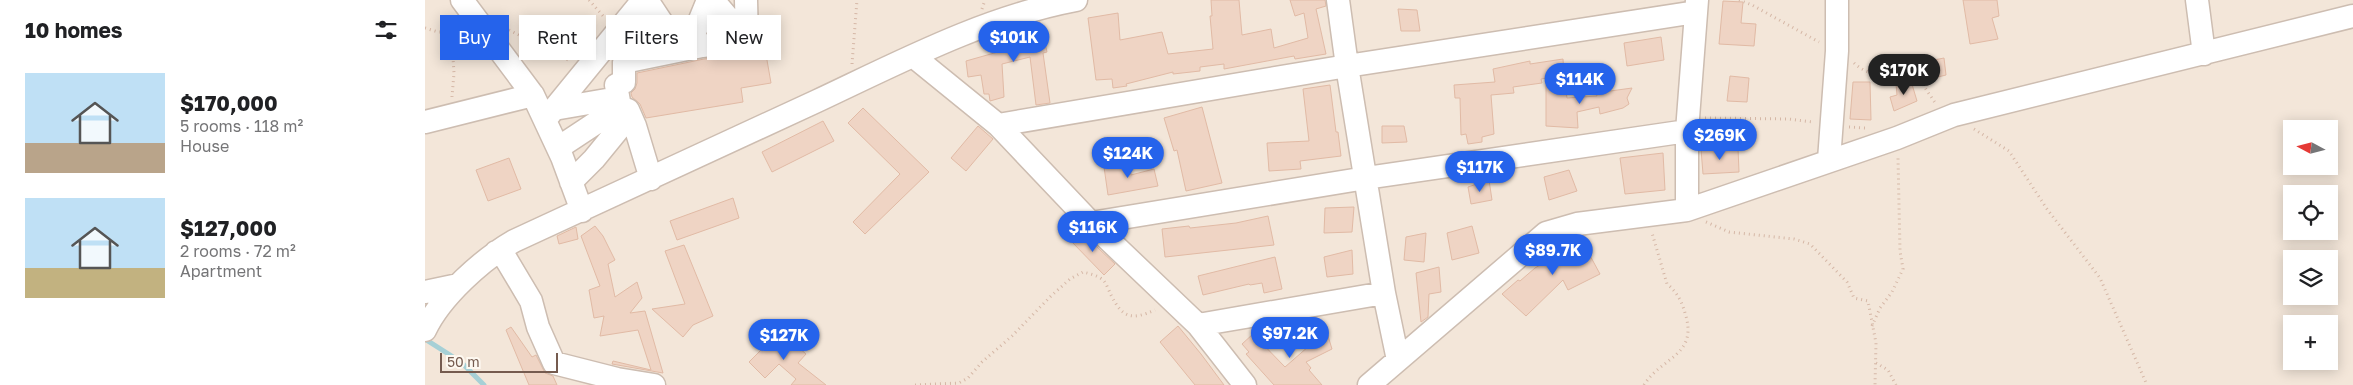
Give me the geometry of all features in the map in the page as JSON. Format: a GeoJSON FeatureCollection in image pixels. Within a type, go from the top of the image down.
{"type":"FeatureCollection","features":[{"type":"Feature","properties":{"kind":"street"},"geometry":{"type":"LineString","coordinates":[[632,15],[646,1],[671,0]]}},
{"type":"Feature","properties":{"kind":"street"},"geometry":{"type":"LineString","coordinates":[[710,0],[724,15]]}},
{"type":"Feature","properties":{"kind":"street"},"geometry":{"type":"LineString","coordinates":[[710,0],[711,15]]}},
{"type":"Feature","properties":{"kind":"street"},"geometry":{"type":"LineString","coordinates":[[697,24],[710,0]]}},
{"type":"Feature","properties":{"kind":"street"},"geometry":{"type":"LineString","coordinates":[[746,0],[746,15]]}},
{"type":"Feature","properties":{"kind":"street"},"geometry":{"type":"LineString","coordinates":[[428,319],[458,285],[496,252],[514,241],[913,56],[995,23],[1044,6],[1077,0]]}},
{"type":"Feature","properties":{"kind":"street"},"geometry":{"type":"LineString","coordinates":[[1338,0],[1384,293],[1398,360]]}},
{"type":"Feature","properties":{"kind":"street"},"geometry":{"type":"LineString","coordinates":[[1829,160],[1837,51],[1837,0]]}},
{"type":"Feature","properties":{"kind":"street"},"geometry":{"type":"LineString","coordinates":[[2197,0],[2204,54]]}},
{"type":"Feature","properties":{"kind":"street"},"geometry":{"type":"LineString","coordinates":[[464,1],[473,15]]}},
{"type":"Feature","properties":{"kind":"street"},"geometry":{"type":"LineString","coordinates":[[646,1],[657,15]]}},
{"type":"Feature","properties":{"kind":"street"},"geometry":{"type":"LineString","coordinates":[[998,125],[1697,6],[1687,125],[1687,210]]}},
{"type":"Feature","properties":{"kind":"street"},"geometry":{"type":"LineString","coordinates":[[1369,385],[1545,233],[1577,224],[1687,210],[1897,138],[1954,115],[2353,16]]}},
{"type":"Feature","properties":{"kind":"street"},"geometry":{"type":"LineString","coordinates":[[549,114],[606,45]]}},
{"type":"Feature","properties":{"kind":"street"},"geometry":{"type":"LineString","coordinates":[[913,56],[998,125],[1091,223],[1198,325],[1245,385]]}},
{"type":"Feature","properties":{"kind":"street"},"geometry":{"type":"LineString","coordinates":[[506,60],[549,114],[558,148],[582,211]]}},
{"type":"Feature","properties":{"kind":"street"},"geometry":{"type":"LineString","coordinates":[[571,182],[593,160],[622,97],[624,62],[633,60]]}},
{"type":"Feature","properties":{"kind":"street"},"geometry":{"type":"LineString","coordinates":[[586,70],[622,97],[635,126],[651,179]]}},
{"type":"Feature","properties":{"kind":"street"},"geometry":{"type":"LineString","coordinates":[[425,122],[533,95]]}},
{"type":"Feature","properties":{"kind":"street"},"geometry":{"type":"LineString","coordinates":[[549,114],[622,97]]}},
{"type":"Feature","properties":{"kind":"street"},"geometry":{"type":"LineString","coordinates":[[558,148],[622,97]]}},
{"type":"Feature","properties":{"kind":"street"},"geometry":{"type":"LineString","coordinates":[[1091,223],[1687,125]]}},
{"type":"Feature","properties":{"kind":"street"},"geometry":{"type":"LineString","coordinates":[[496,252],[506,260],[531,301],[538,327],[554,363],[617,379],[654,385]]}},
{"type":"Feature","properties":{"kind":"street"},"geometry":{"type":"LineString","coordinates":[[425,292],[458,285]]}},
{"type":"Feature","properties":{"kind":"street"},"geometry":{"type":"LineString","coordinates":[[1198,325],[1384,293]]}},
{"type":"Feature","properties":{"kind":"path"},"geometry":{"type":"LineString","coordinates":[[589,0],[606,18]]}},
{"type":"Feature","properties":{"kind":"path"},"geometry":{"type":"LineString","coordinates":[[848,87],[855,52],[857,0]]}},
{"type":"Feature","properties":{"kind":"path"},"geometry":{"type":"LineString","coordinates":[[461,15],[464,1]]}},
{"type":"Feature","properties":{"kind":"path"},"geometry":{"type":"LineString","coordinates":[[425,28],[440,32]]}},
{"type":"Feature","properties":{"kind":"path"},"geometry":{"type":"LineString","coordinates":[[509,30],[524,40],[566,58],[586,70]]}},
{"type":"Feature","properties":{"kind":"path"},"geometry":{"type":"LineString","coordinates":[[451,115],[453,60]]}},
{"type":"Feature","properties":{"kind":"path"},"geometry":{"type":"LineString","coordinates":[[1954,115],[2009,151],[2047,209],[2100,278],[2147,385]]}},
{"type":"Feature","properties":{"kind":"path"},"geometry":{"type":"LineString","coordinates":[[1687,125],[1788,119],[1869,128]]}},
{"type":"Feature","properties":{"kind":"path"},"geometry":{"type":"LineString","coordinates":[[1872,326],[1903,269],[1900,251],[1897,138]]}},
{"type":"Feature","properties":{"kind":"path"},"geometry":{"type":"LineString","coordinates":[[1687,210],[1707,223],[1729,232],[1793,239],[1810,244],[1847,282],[1854,298],[1868,301],[1876,343],[1875,385]]}},
{"type":"Feature","properties":{"kind":"path"},"geometry":{"type":"LineString","coordinates":[[1643,216],[1656,242],[1667,284],[1673,289],[1681,302],[1688,326],[1688,337],[1682,350],[1655,370],[1644,385]]}},
{"type":"Feature","properties":{"kind":"path"},"geometry":{"type":"LineString","coordinates":[[915,385],[959,383],[968,378],[982,362],[1012,336],[1051,296],[1070,279],[1083,272],[1095,275],[1105,282],[1120,310],[1129,316],[1147,314],[1172,300]]}},
{"type":"Feature","properties":{"kind":"path"},"geometry":{"type":"LineString","coordinates":[[1876,363],[1888,370],[1896,385]]}},
{"type":"Feature","properties":{"kind":"shaded area"},"geometry":{"type":"Polygon","coordinates":[[[425,0],[2353,0],[2353,385],[425,385],[425,0]]]}},
{"type":"Feature","properties":{"kind":"building"},"geometry":{"type":"Polygon","coordinates":[[[1211,0],[1239,0],[1242,35],[1271,29],[1274,48],[1308,38],[1304,13],[1295,16],[1290,0],[1325,0],[1326,6],[1316,9],[1326,54],[1295,59],[1294,56],[1224,69],[1224,64],[1200,67],[1200,71],[1173,74],[1173,72],[1126,84],[1127,86],[1113,88],[1112,79],[1096,80],[1088,18],[1118,13],[1120,40],[1162,32],[1168,54],[1213,49],[1210,16],[1212,16],[1211,0]]]}},
{"type":"Feature","properties":{"kind":"building"},"geometry":{"type":"Polygon","coordinates":[[[1963,0],[1997,0],[1999,16],[1992,18],[1998,39],[1970,44],[1963,0]]]}},
{"type":"Feature","properties":{"kind":"building"},"geometry":{"type":"Polygon","coordinates":[[[1723,1],[1743,2],[1741,23],[1756,24],[1754,46],[1719,44],[1723,1]]]}},
{"type":"Feature","properties":{"kind":"building"},"geometry":{"type":"Polygon","coordinates":[[[1398,9],[1417,10],[1420,31],[1401,31],[1398,9]]]}},
{"type":"Feature","properties":{"kind":"building"},"geometry":{"type":"Polygon","coordinates":[[[1040,22],[1047,52],[1043,53],[1050,103],[1036,105],[1030,57],[1002,64],[1004,97],[990,101],[989,94],[984,94],[981,75],[968,77],[966,61],[1012,48],[1008,32],[1040,22]]]}},
{"type":"Feature","properties":{"kind":"building"},"geometry":{"type":"Polygon","coordinates":[[[1661,37],[1664,60],[1627,66],[1624,43],[1661,37]]]}},
{"type":"Feature","properties":{"kind":"building"},"geometry":{"type":"Polygon","coordinates":[[[1944,58],[1946,75],[1926,80],[1924,62],[1944,58]]]}},
{"type":"Feature","properties":{"kind":"building"},"geometry":{"type":"Polygon","coordinates":[[[704,59],[767,60],[771,83],[741,88],[743,102],[646,118],[640,104],[632,97],[631,93],[637,83],[637,73],[704,59]]]}},
{"type":"Feature","properties":{"kind":"building"},"geometry":{"type":"Polygon","coordinates":[[[1563,59],[1564,75],[1541,79],[1542,83],[1513,87],[1514,93],[1491,95],[1494,134],[1482,137],[1482,142],[1468,144],[1466,134],[1461,135],[1460,98],[1455,98],[1454,85],[1495,82],[1493,69],[1530,61],[1530,64],[1563,59]]]}},
{"type":"Feature","properties":{"kind":"building"},"geometry":{"type":"Polygon","coordinates":[[[1730,76],[1749,78],[1747,102],[1727,101],[1730,76]]]}},
{"type":"Feature","properties":{"kind":"building"},"geometry":{"type":"Polygon","coordinates":[[[1911,81],[1917,101],[1894,111],[1890,97],[1897,95],[1896,84],[1911,81]]]}},
{"type":"Feature","properties":{"kind":"building"},"geometry":{"type":"Polygon","coordinates":[[[1853,82],[1870,82],[1871,120],[1850,119],[1853,82]]]}},
{"type":"Feature","properties":{"kind":"building"},"geometry":{"type":"Polygon","coordinates":[[[1330,85],[1341,156],[1300,161],[1301,169],[1269,171],[1267,143],[1309,141],[1303,89],[1330,85]]]}},
{"type":"Feature","properties":{"kind":"building"},"geometry":{"type":"Polygon","coordinates":[[[1546,85],[1565,86],[1567,98],[1597,96],[1596,93],[1632,88],[1627,98],[1629,104],[1623,108],[1600,114],[1599,107],[1577,112],[1578,128],[1546,126],[1546,85]]]}},
{"type":"Feature","properties":{"kind":"building"},"geometry":{"type":"Polygon","coordinates":[[[1202,107],[1222,183],[1186,191],[1177,150],[1174,151],[1164,118],[1202,107]]]}},
{"type":"Feature","properties":{"kind":"building"},"geometry":{"type":"Polygon","coordinates":[[[863,108],[929,172],[865,234],[853,222],[900,174],[848,123],[863,108]]]}},
{"type":"Feature","properties":{"kind":"building"},"geometry":{"type":"Polygon","coordinates":[[[823,121],[834,141],[772,172],[762,152],[823,121]]]}},
{"type":"Feature","properties":{"kind":"building"},"geometry":{"type":"Polygon","coordinates":[[[978,126],[993,139],[966,171],[951,158],[978,126]]]}},
{"type":"Feature","properties":{"kind":"building"},"geometry":{"type":"Polygon","coordinates":[[[1382,126],[1404,126],[1407,142],[1382,143],[1382,126]]]}},
{"type":"Feature","properties":{"kind":"building"},"geometry":{"type":"Polygon","coordinates":[[[1738,148],[1739,172],[1703,174],[1701,149],[1738,148]]]}},
{"type":"Feature","properties":{"kind":"building"},"geometry":{"type":"Polygon","coordinates":[[[1663,153],[1665,190],[1625,194],[1620,158],[1663,153]]]}},
{"type":"Feature","properties":{"kind":"building"},"geometry":{"type":"Polygon","coordinates":[[[509,158],[521,189],[488,201],[476,170],[509,158]]]}},
{"type":"Feature","properties":{"kind":"building"},"geometry":{"type":"Polygon","coordinates":[[[1130,164],[1131,175],[1154,169],[1158,186],[1108,195],[1104,167],[1130,164]]]}},
{"type":"Feature","properties":{"kind":"building"},"geometry":{"type":"Polygon","coordinates":[[[1569,170],[1577,191],[1549,200],[1544,177],[1569,170]]]}},
{"type":"Feature","properties":{"kind":"building"},"geometry":{"type":"Polygon","coordinates":[[[1489,180],[1492,200],[1471,204],[1468,187],[1489,180]]]}},
{"type":"Feature","properties":{"kind":"building"},"geometry":{"type":"Polygon","coordinates":[[[733,198],[739,218],[677,240],[670,221],[733,198]]]}},
{"type":"Feature","properties":{"kind":"building"},"geometry":{"type":"Polygon","coordinates":[[[1354,207],[1352,232],[1324,233],[1325,208],[1354,207]]]}},
{"type":"Feature","properties":{"kind":"building"},"geometry":{"type":"Polygon","coordinates":[[[1268,216],[1274,245],[1165,257],[1162,229],[1236,223],[1268,216]]]}},
{"type":"Feature","properties":{"kind":"building"},"geometry":{"type":"Polygon","coordinates":[[[595,226],[603,236],[615,260],[608,264],[615,297],[637,282],[642,298],[630,313],[645,311],[663,373],[612,364],[613,361],[651,370],[638,330],[600,336],[604,316],[594,318],[589,290],[600,286],[581,236],[595,226]]]}},
{"type":"Feature","properties":{"kind":"building"},"geometry":{"type":"Polygon","coordinates":[[[1472,226],[1479,253],[1452,260],[1447,233],[1472,226]]]}},
{"type":"Feature","properties":{"kind":"building"},"geometry":{"type":"Polygon","coordinates":[[[576,227],[578,239],[559,244],[557,236],[576,227]]]}},
{"type":"Feature","properties":{"kind":"building"},"geometry":{"type":"Polygon","coordinates":[[[1081,232],[1115,264],[1104,275],[1071,241],[1081,232]]]}},
{"type":"Feature","properties":{"kind":"building"},"geometry":{"type":"Polygon","coordinates":[[[1426,233],[1424,262],[1404,260],[1406,237],[1426,233]]]}},
{"type":"Feature","properties":{"kind":"building"},"geometry":{"type":"Polygon","coordinates":[[[1580,237],[1600,274],[1568,290],[1563,280],[1526,316],[1502,294],[1518,280],[1520,281],[1535,268],[1552,258],[1549,251],[1580,237]]]}},
{"type":"Feature","properties":{"kind":"building"},"geometry":{"type":"Polygon","coordinates":[[[684,245],[713,316],[693,325],[683,337],[652,309],[685,304],[665,251],[684,245]]]}},
{"type":"Feature","properties":{"kind":"building"},"geometry":{"type":"Polygon","coordinates":[[[1352,250],[1353,274],[1327,277],[1324,257],[1352,250]]]}},
{"type":"Feature","properties":{"kind":"building"},"geometry":{"type":"Polygon","coordinates":[[[1275,257],[1282,289],[1264,293],[1262,283],[1249,284],[1203,295],[1198,276],[1275,257]]]}},
{"type":"Feature","properties":{"kind":"building"},"geometry":{"type":"Polygon","coordinates":[[[1439,267],[1441,292],[1429,294],[1428,317],[1421,322],[1416,273],[1439,267]]]}},
{"type":"Feature","properties":{"kind":"building"},"geometry":{"type":"Polygon","coordinates":[[[1324,323],[1332,349],[1306,362],[1311,368],[1309,370],[1322,385],[1274,385],[1246,354],[1249,352],[1242,344],[1253,334],[1285,367],[1309,346],[1305,327],[1324,323]]]}},
{"type":"Feature","properties":{"kind":"building"},"geometry":{"type":"Polygon","coordinates":[[[1178,326],[1224,385],[1195,385],[1160,342],[1178,326]]]}},
{"type":"Feature","properties":{"kind":"building"},"geometry":{"type":"Polygon","coordinates":[[[511,327],[532,357],[536,355],[545,373],[553,376],[557,385],[529,385],[506,330],[511,327]]]}},
{"type":"Feature","properties":{"kind":"building"},"geometry":{"type":"Polygon","coordinates":[[[782,333],[806,354],[798,363],[826,385],[791,385],[796,379],[779,364],[765,378],[749,362],[772,339],[774,342],[782,333]]]}},
{"type":"Feature","properties":{"kind":"waterway"},"geometry":{"type":"LineString","coordinates":[[425,339],[461,362],[484,385]]}}]}
